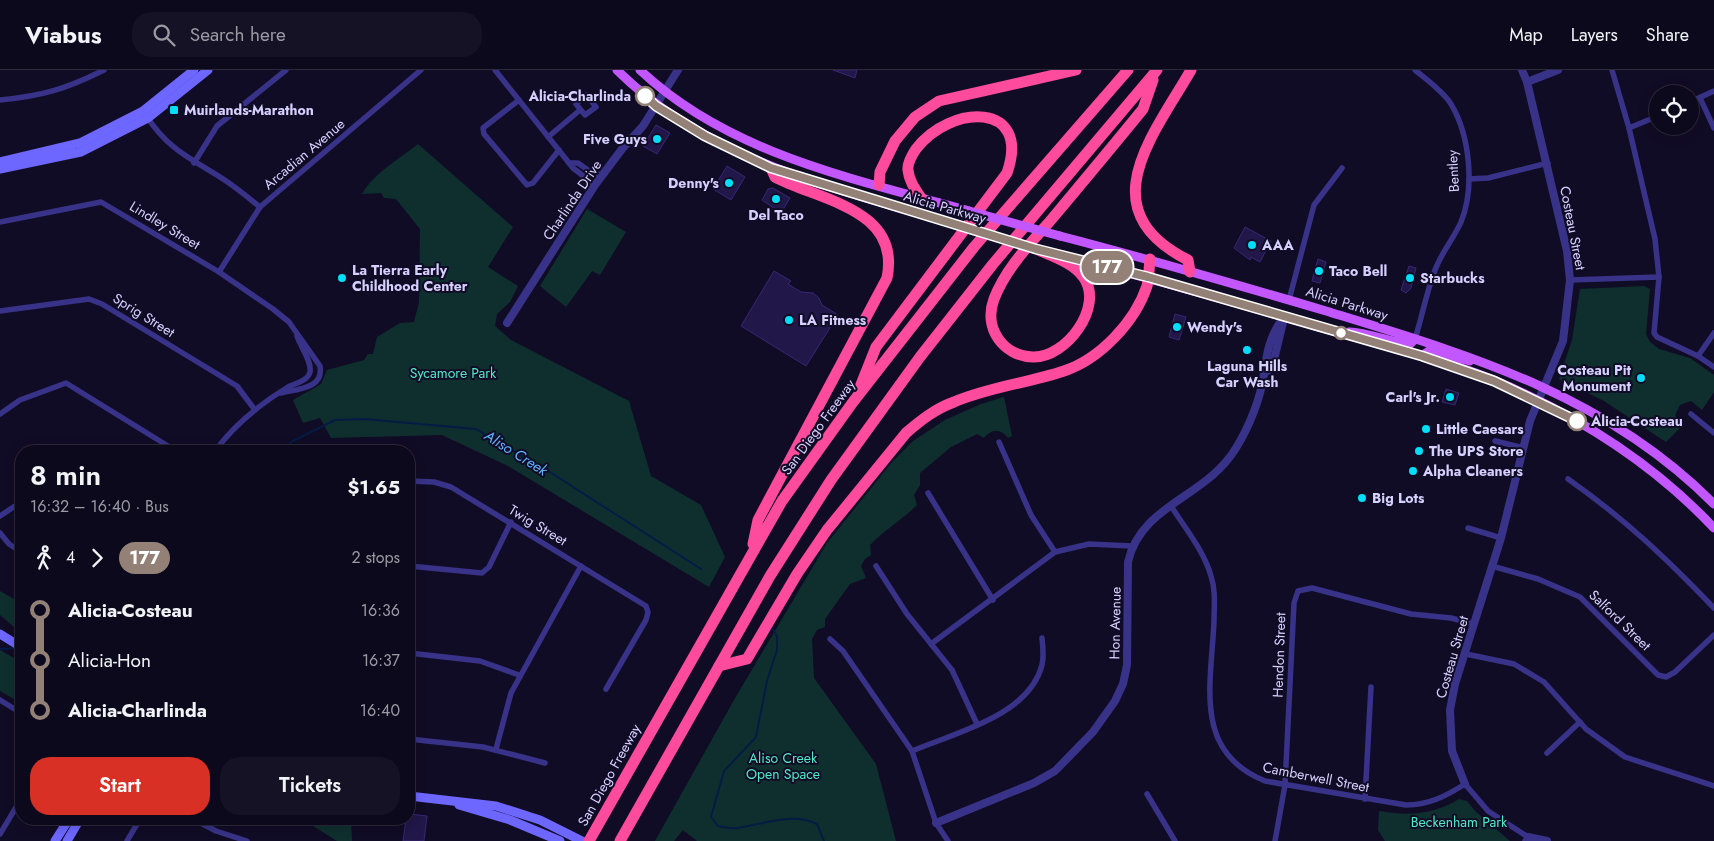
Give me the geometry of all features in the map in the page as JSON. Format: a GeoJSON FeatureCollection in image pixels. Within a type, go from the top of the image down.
{"type":"FeatureCollection","features":[{"type":"Feature","properties":{"kind":"highway"},"geometry":{"type":"LineString","coordinates":[[879,182],[895,141],[915,117],[939,101],[1076,70]]}},
{"type":"Feature","properties":{"kind":"highway","name":"San Diego Freeway"},"geometry":{"type":"LineString","coordinates":[[590,841],[782,501],[853,402],[974,247],[1128,70]]}},
{"type":"Feature","properties":{"kind":"highway"},"geometry":{"type":"LineString","coordinates":[[1190,272],[1188,260],[1165,247],[1148,229],[1139,211],[1136,179],[1144,152],[1191,70]]}},
{"type":"Feature","properties":{"kind":"highway"},"geometry":{"type":"LineString","coordinates":[[1036,249],[1080,272],[1089,286],[1089,294],[1083,321],[1075,334],[1062,348],[1035,357],[1010,351],[997,338],[990,320],[994,298],[1014,263],[1143,109],[1156,71]]}},
{"type":"Feature","properties":{"kind":"highway"},"geometry":{"type":"LineString","coordinates":[[620,841],[765,583],[831,480],[920,356],[993,264],[1156,71]]}},
{"type":"Feature","properties":{"kind":"highway"},"geometry":{"type":"LineString","coordinates":[[853,402],[876,346],[1006,173],[1011,160],[1012,145],[1007,132],[995,120],[982,116],[964,116],[944,124],[926,136],[911,156],[907,168],[910,181],[921,198]]}},
{"type":"Feature","properties":{"kind":"highway"},"geometry":{"type":"LineString","coordinates":[[751,555],[758,520],[782,480],[884,286],[890,264],[889,249],[878,227],[868,219],[828,198],[775,177],[768,166]]}},
{"type":"Feature","properties":{"kind":"highway"},"geometry":{"type":"LineString","coordinates":[[720,666],[747,659],[827,530],[906,433],[921,420],[954,402],[1063,371],[1089,359],[1111,342],[1128,322],[1147,286],[1150,260]]}},
{"type":"Feature","properties":{"kind":"main road"},"geometry":{"type":"LineString","coordinates":[[0,162],[80,143],[145,115],[194,70]]}},
{"type":"Feature","properties":{"kind":"main road"},"geometry":{"type":"LineString","coordinates":[[0,169],[81,152],[145,115],[208,70]]}},
{"type":"Feature","properties":{"kind":"main road","name":"Alicia Parkway"},"geometry":{"type":"LineString","coordinates":[[617,70],[656,106],[705,136],[768,166],[1036,249],[1148,277],[1422,356],[1494,381],[1537,400],[1592,429],[1651,468],[1714,528]]}},
{"type":"Feature","properties":{"kind":"main road","name":"Alicia Parkway"},"geometry":{"type":"LineString","coordinates":[[640,70],[663,92],[707,120],[771,151],[802,162],[879,182],[921,198],[1289,300],[1490,363],[1544,386],[1591,411],[1661,455],[1714,504]]}},
{"type":"Feature","properties":{"kind":"main road"},"geometry":{"type":"LineString","coordinates":[[768,166],[771,151]]}},
{"type":"Feature","properties":{"kind":"main road"},"geometry":{"type":"LineString","coordinates":[[877,201],[879,182]]}},
{"type":"Feature","properties":{"kind":"main road"},"geometry":{"type":"LineString","coordinates":[[1284,317],[1289,300]]}},
{"type":"Feature","properties":{"kind":"main road"},"geometry":{"type":"LineString","coordinates":[[1336,332],[1363,333],[1410,344],[1415,339]]}},
{"type":"Feature","properties":{"kind":"main road"},"geometry":{"type":"LineString","coordinates":[[1422,356],[1429,351],[1464,361],[1490,363]]}},
{"type":"Feature","properties":{"kind":"main road"},"geometry":{"type":"LineString","coordinates":[[0,634],[15,644]]}},
{"type":"Feature","properties":{"kind":"main road"},"geometry":{"type":"LineString","coordinates":[[415,797],[496,806],[540,820],[582,841]]}},
{"type":"Feature","properties":{"kind":"main road"},"geometry":{"type":"LineString","coordinates":[[450,800],[463,807],[489,812],[560,841]]}},
{"type":"Feature","properties":{"kind":"main road"},"geometry":{"type":"LineString","coordinates":[[55,841],[65,825]]}},
{"type":"Feature","properties":{"kind":"main road"},"geometry":{"type":"LineString","coordinates":[[67,841],[76,825]]}},
{"type":"Feature","properties":{"kind":"street"},"geometry":{"type":"LineString","coordinates":[[0,100],[36,97],[68,87],[104,70]]}},
{"type":"Feature","properties":{"kind":"street"},"geometry":{"type":"LineString","coordinates":[[194,163],[217,126],[286,70]]}},
{"type":"Feature","properties":{"kind":"street","name":"Arcadian Avenue"},"geometry":{"type":"LineString","coordinates":[[219,272],[260,207],[421,70]]}},
{"type":"Feature","properties":{"kind":"street","name":"Charlinda Drive"},"geometry":{"type":"LineString","coordinates":[[507,323],[595,185],[643,126],[678,70]]}},
{"type":"Feature","properties":{"kind":"street","name":"Bentley"},"geometry":{"type":"LineString","coordinates":[[1415,70],[1450,103],[1463,135],[1469,179],[1464,213],[1460,224],[1443,251],[1434,273],[1415,339]]}},
{"type":"Feature","properties":{"kind":"street","name":"Costeau Street"},"geometry":{"type":"LineString","coordinates":[[1466,784],[1452,751],[1449,731],[1450,710],[1501,538],[1530,420],[1563,341],[1570,280],[1567,251],[1548,163],[1527,82],[1522,70]]}},
{"type":"Feature","properties":{"kind":"street"},"geometry":{"type":"LineString","coordinates":[[1527,82],[1558,70]]}},
{"type":"Feature","properties":{"kind":"street"},"geometry":{"type":"LineString","coordinates":[[1612,70],[1629,128],[1655,238],[1659,277],[1654,333],[1657,337],[1698,356],[1714,367]]}},
{"type":"Feature","properties":{"kind":"street"},"geometry":{"type":"LineString","coordinates":[[498,71],[573,168],[595,185]]}},
{"type":"Feature","properties":{"kind":"street"},"geometry":{"type":"LineString","coordinates":[[1714,91],[1700,98],[1714,128]]}},
{"type":"Feature","properties":{"kind":"street"},"geometry":{"type":"LineString","coordinates":[[519,100],[483,128],[484,134],[527,184],[533,183],[559,150]]}},
{"type":"Feature","properties":{"kind":"street"},"geometry":{"type":"LineString","coordinates":[[548,137],[580,110]]}},
{"type":"Feature","properties":{"kind":"street"},"geometry":{"type":"LineString","coordinates":[[145,115],[168,144],[194,163],[228,182],[260,207]]}},
{"type":"Feature","properties":{"kind":"street"},"geometry":{"type":"LineString","coordinates":[[1629,128],[1649,120]]}},
{"type":"Feature","properties":{"kind":"street"},"geometry":{"type":"LineString","coordinates":[[571,163],[578,162],[592,173],[603,175]]}},
{"type":"Feature","properties":{"kind":"street"},"geometry":{"type":"LineString","coordinates":[[1469,179],[1488,178],[1548,163]]}},
{"type":"Feature","properties":{"kind":"street"},"geometry":{"type":"LineString","coordinates":[[1289,300],[1314,205],[1342,168]]}},
{"type":"Feature","properties":{"kind":"street","name":"Lindley Street"},"geometry":{"type":"LineString","coordinates":[[0,222],[101,202],[219,272],[289,322],[320,366],[322,373],[313,385],[281,393]]}},
{"type":"Feature","properties":{"kind":"street"},"geometry":{"type":"LineString","coordinates":[[1570,280],[1659,277]]}},
{"type":"Feature","properties":{"kind":"street","name":"Sprig Street"},"geometry":{"type":"LineString","coordinates":[[0,311],[89,300],[102,304],[237,386],[255,410]]}},
{"type":"Feature","properties":{"kind":"street","name":"Hon Avenue"},"geometry":{"type":"LineString","coordinates":[[936,823],[1034,783],[1055,770],[1093,732],[1115,701],[1123,684],[1127,665],[1128,562],[1132,546],[1151,519],[1208,480],[1236,448],[1254,411],[1264,373],[1264,364],[1274,330],[1284,317]]}},
{"type":"Feature","properties":{"kind":"street"},"geometry":{"type":"LineString","coordinates":[[1698,356],[1714,333]]}},
{"type":"Feature","properties":{"kind":"street","name":"Lindley Street"},"geometry":{"type":"LineString","coordinates":[[281,393],[307,378],[310,374],[310,366],[296,334]]}},
{"type":"Feature","properties":{"kind":"street"},"geometry":{"type":"LineString","coordinates":[[0,414],[20,400],[66,383],[166,445]]}},
{"type":"Feature","properties":{"kind":"street"},"geometry":{"type":"LineString","coordinates":[[219,445],[226,436],[255,410],[281,393]]}},
{"type":"Feature","properties":{"kind":"street"},"geometry":{"type":"LineString","coordinates":[[1691,414],[1714,433]]}},
{"type":"Feature","properties":{"kind":"street"},"geometry":{"type":"LineString","coordinates":[[1495,441],[1524,448]]}},
{"type":"Feature","properties":{"kind":"street"},"geometry":{"type":"LineString","coordinates":[[999,442],[1031,515],[1055,552]]}},
{"type":"Feature","properties":{"kind":"street"},"geometry":{"type":"LineString","coordinates":[[1568,479],[1614,511],[1654,546],[1714,608]]}},
{"type":"Feature","properties":{"kind":"street","name":"Twig Street"},"geometry":{"type":"LineString","coordinates":[[415,481],[434,482],[450,487],[511,522],[639,601],[647,608],[646,620],[606,689]]}},
{"type":"Feature","properties":{"kind":"street"},"geometry":{"type":"LineString","coordinates":[[928,493],[993,600]]}},
{"type":"Feature","properties":{"kind":"street"},"geometry":{"type":"LineString","coordinates":[[0,516],[15,506]]}},
{"type":"Feature","properties":{"kind":"street","name":"Camberwell Street"},"geometry":{"type":"LineString","coordinates":[[1171,506],[1202,555],[1211,576],[1215,597],[1211,706],[1212,728],[1218,742],[1235,764],[1250,775],[1264,781],[1406,805],[1422,805],[1442,798],[1466,784]]}},
{"type":"Feature","properties":{"kind":"street"},"geometry":{"type":"LineString","coordinates":[[415,567],[482,574],[489,567],[511,522]]}},
{"type":"Feature","properties":{"kind":"street"},"geometry":{"type":"LineString","coordinates":[[1468,528],[1501,538]]}},
{"type":"Feature","properties":{"kind":"street"},"geometry":{"type":"LineString","coordinates":[[0,533],[15,548]]}},
{"type":"Feature","properties":{"kind":"street"},"geometry":{"type":"LineString","coordinates":[[931,644],[993,600],[1055,552],[1089,544],[1132,546]]}},
{"type":"Feature","properties":{"kind":"street"},"geometry":{"type":"LineString","coordinates":[[496,749],[506,706],[519,675],[582,566]]}},
{"type":"Feature","properties":{"kind":"street"},"geometry":{"type":"LineString","coordinates":[[876,566],[907,614],[952,670],[977,724]]}},
{"type":"Feature","properties":{"kind":"street","name":"Salford Street"},"geometry":{"type":"LineString","coordinates":[[1492,566],[1538,579],[1580,597],[1658,675],[1666,677],[1675,672],[1714,635]]}},
{"type":"Feature","properties":{"kind":"street","name":"Hendon Street"},"geometry":{"type":"LineString","coordinates":[[1275,841],[1285,785],[1294,603],[1298,591],[1312,588],[1411,614],[1451,618],[1474,624]]}},
{"type":"Feature","properties":{"kind":"street"},"geometry":{"type":"LineString","coordinates":[[912,751],[977,724],[1013,706],[1030,689],[1042,665],[1042,638]]}},
{"type":"Feature","properties":{"kind":"street"},"geometry":{"type":"LineString","coordinates":[[830,639],[843,651],[912,751],[936,823],[948,841]]}},
{"type":"Feature","properties":{"kind":"street"},"geometry":{"type":"LineString","coordinates":[[415,654],[480,660],[519,675]]}},
{"type":"Feature","properties":{"kind":"street"},"geometry":{"type":"LineString","coordinates":[[1466,654],[1514,664],[1544,682],[1580,722],[1625,758],[1714,786]]}},
{"type":"Feature","properties":{"kind":"street"},"geometry":{"type":"LineString","coordinates":[[1365,799],[1371,687]]}},
{"type":"Feature","properties":{"kind":"street"},"geometry":{"type":"LineString","coordinates":[[0,700],[15,709]]}},
{"type":"Feature","properties":{"kind":"street"},"geometry":{"type":"LineString","coordinates":[[1547,753],[1580,722]]}},
{"type":"Feature","properties":{"kind":"street"},"geometry":{"type":"LineString","coordinates":[[415,740],[496,749],[545,764]]}},
{"type":"Feature","properties":{"kind":"street"},"geometry":{"type":"LineString","coordinates":[[1466,784],[1488,811],[1527,839],[1547,841]]}},
{"type":"Feature","properties":{"kind":"street"},"geometry":{"type":"LineString","coordinates":[[1148,794],[1175,841]]}},
{"type":"Feature","properties":{"kind":"street"},"geometry":{"type":"LineString","coordinates":[[0,834],[15,809]]}},
{"type":"Feature","properties":{"kind":"street"},"geometry":{"type":"LineString","coordinates":[[127,841],[136,825]]}},
{"type":"Feature","properties":{"kind":"street"},"geometry":{"type":"LineString","coordinates":[[204,825],[246,841]]}},
{"type":"Feature","properties":{"kind":"green space","name":"Sycamore Park"},"geometry":{"type":"Polygon","coordinates":[[[418,144],[513,227],[488,267],[518,286],[510,302],[497,314],[495,326],[511,340],[629,401],[651,476],[701,505],[725,557],[709,587],[508,466],[442,435],[331,438],[320,418],[303,423],[293,400],[321,384],[327,370],[364,360],[368,354],[373,354],[377,337],[400,323],[414,322],[419,302],[420,229],[396,199],[384,198],[381,193],[362,194],[373,179],[418,144]]]}},
{"type":"Feature","properties":{"kind":"green space"},"geometry":{"type":"Polygon","coordinates":[[[587,209],[626,232],[600,275],[592,271],[566,307],[540,286],[587,209]]]}},
{"type":"Feature","properties":{"kind":"green space"},"geometry":{"type":"Polygon","coordinates":[[[1644,286],[1650,289],[1646,334],[1650,342],[1659,349],[1690,358],[1714,375],[1714,392],[1702,410],[1691,401],[1680,405],[1675,415],[1682,426],[1666,442],[1604,401],[1559,379],[1572,340],[1580,289],[1644,286]]]}},
{"type":"Feature","properties":{"kind":"green space","name":"Aliso Creek Open Space"},"geometry":{"type":"Polygon","coordinates":[[[1004,397],[1012,436],[1008,438],[999,431],[993,431],[984,438],[977,434],[951,447],[920,473],[920,485],[914,495],[917,505],[870,545],[871,555],[865,559],[861,566],[866,578],[850,584],[825,619],[825,627],[817,630],[812,639],[814,678],[876,764],[896,841],[697,841],[683,830],[674,841],[655,841],[734,700],[827,543],[893,461],[913,441],[945,420],[981,404],[1004,397]]]}},
{"type":"Feature","properties":{"kind":"green space"},"geometry":{"type":"Polygon","coordinates":[[[0,591],[15,600],[15,628],[0,615],[0,591]]]}},
{"type":"Feature","properties":{"kind":"green space"},"geometry":{"type":"Polygon","coordinates":[[[0,650],[15,659],[15,700],[0,691],[0,650]]]}},
{"type":"Feature","properties":{"kind":"green space","name":"Beckenham Park"},"geometry":{"type":"Polygon","coordinates":[[[1459,799],[1467,801],[1475,811],[1510,841],[1385,841],[1378,830],[1379,811],[1420,813],[1440,808],[1459,799]]]}},
{"type":"Feature","properties":{"kind":"green space"},"geometry":{"type":"Polygon","coordinates":[[[312,825],[351,825],[352,841],[337,841],[312,825]]]}},
{"type":"Feature","properties":{"kind":"building"},"geometry":{"type":"Polygon","coordinates":[[[833,70],[857,70],[855,78],[833,70]]]}},
{"type":"Feature","properties":{"kind":"building","name":"Five Guys"},"geometry":{"type":"Polygon","coordinates":[[[656,125],[670,133],[657,154],[643,146],[656,125]]]}},
{"type":"Feature","properties":{"kind":"building","name":"Denny's"},"geometry":{"type":"Polygon","coordinates":[[[727,166],[745,177],[731,200],[713,189],[727,166]]]}},
{"type":"Feature","properties":{"kind":"building","name":"Del Taco"},"geometry":{"type":"Polygon","coordinates":[[[773,188],[790,198],[781,213],[762,200],[768,189],[773,188]]]}},
{"type":"Feature","properties":{"kind":"building","name":"AAA"},"geometry":{"type":"Polygon","coordinates":[[[1245,227],[1271,241],[1260,262],[1251,257],[1250,260],[1234,248],[1245,227]]]}},
{"type":"Feature","properties":{"kind":"building","name":"Taco Bell"},"geometry":{"type":"Polygon","coordinates":[[[1318,259],[1326,262],[1320,283],[1312,281],[1318,259]]]}},
{"type":"Feature","properties":{"kind":"building","name":"Starbucks"},"geometry":{"type":"Polygon","coordinates":[[[1409,266],[1416,268],[1411,288],[1406,293],[1401,290],[1409,266]]]}},
{"type":"Feature","properties":{"kind":"building","name":"LA Fitness"},"geometry":{"type":"Polygon","coordinates":[[[774,271],[791,281],[788,284],[801,292],[813,293],[819,298],[822,305],[838,315],[806,366],[741,326],[774,271]]]}},
{"type":"Feature","properties":{"kind":"building","name":"Wendy's"},"geometry":{"type":"Polygon","coordinates":[[[1175,314],[1186,317],[1179,340],[1169,337],[1175,314]]]}},
{"type":"Feature","properties":{"kind":"building","name":"Carl's Jr."},"geometry":{"type":"Polygon","coordinates":[[[1446,389],[1459,393],[1455,405],[1442,402],[1446,389]]]}},
{"type":"Feature","properties":{"kind":"building"},"geometry":{"type":"Polygon","coordinates":[[[415,815],[427,816],[424,841],[403,841],[405,825],[415,825],[415,815]]]}},
{"type":"Feature","properties":{"kind":"waterway","name":"Aliso Creek"},"geometry":{"type":"LineString","coordinates":[[289,445],[291,442],[335,420],[364,419],[476,429],[556,476],[701,569]]}},
{"type":"Feature","properties":{"kind":"waterway","name":"Aliso Creek"},"geometry":{"type":"LineString","coordinates":[[771,626],[777,636],[777,650],[767,681],[756,737],[724,771],[711,817],[718,826],[733,828],[778,820],[798,819],[817,824],[824,841]]}},
{"type":"Feature","properties":{"kind":"waterway","name":"Aliso Creek"},"geometry":{"type":"LineString","coordinates":[[0,649],[15,648]]}},
{"type":"Feature","properties":{"kind":"bus line","name":"177"},"geometry":{"type":"LineString","coordinates":[[645,96],[656,106],[705,136],[771,168],[1036,249],[1148,277],[1173,286],[1422,356],[1494,381],[1537,400],[1577,421]]}},
{"type":"Feature","properties":{"kind":"place","name":"Alicia-Charlinda"},"geometry":{"type":"Point","coordinates":[645,96]}},
{"type":"Feature","properties":{"kind":"place","name":"Muirlands-Marathon"},"geometry":{"type":"Point","coordinates":[174,110]}},
{"type":"Feature","properties":{"kind":"place","name":"Five Guys"},"geometry":{"type":"Point","coordinates":[657,139]}},
{"type":"Feature","properties":{"kind":"place","name":"Denny's"},"geometry":{"type":"Point","coordinates":[729,183]}},
{"type":"Feature","properties":{"kind":"place","name":"Del Taco"},"geometry":{"type":"Point","coordinates":[776,199]}},
{"type":"Feature","properties":{"kind":"place","name":"AAA"},"geometry":{"type":"Point","coordinates":[1252,245]}},
{"type":"Feature","properties":{"kind":"place","name":"Taco Bell"},"geometry":{"type":"Point","coordinates":[1319,271]}},
{"type":"Feature","properties":{"kind":"place","name":"La Tierra Early Childhood Center"},"geometry":{"type":"Point","coordinates":[342,278]}},
{"type":"Feature","properties":{"kind":"place","name":"Starbucks"},"geometry":{"type":"Point","coordinates":[1410,278]}},
{"type":"Feature","properties":{"kind":"place","name":"LA Fitness"},"geometry":{"type":"Point","coordinates":[789,320]}},
{"type":"Feature","properties":{"kind":"place","name":"Wendy's"},"geometry":{"type":"Point","coordinates":[1177,327]}},
{"type":"Feature","properties":{"kind":"place","name":"Laguna Hills Car Wash"},"geometry":{"type":"Point","coordinates":[1247,350]}},
{"type":"Feature","properties":{"kind":"place","name":"Costeau Pit Monument"},"geometry":{"type":"Point","coordinates":[1641,378]}},
{"type":"Feature","properties":{"kind":"place","name":"Carl's Jr."},"geometry":{"type":"Point","coordinates":[1450,397]}},
{"type":"Feature","properties":{"kind":"place","name":"Alicia-Costeau"},"geometry":{"type":"Point","coordinates":[1577,421]}},
{"type":"Feature","properties":{"kind":"place","name":"Little Caesars"},"geometry":{"type":"Point","coordinates":[1426,429]}},
{"type":"Feature","properties":{"kind":"place","name":"The UPS Store"},"geometry":{"type":"Point","coordinates":[1419,451]}},
{"type":"Feature","properties":{"kind":"place","name":"Alpha Cleaners"},"geometry":{"type":"Point","coordinates":[1413,471]}},
{"type":"Feature","properties":{"kind":"place","name":"Big Lots"},"geometry":{"type":"Point","coordinates":[1362,498]}}]}
